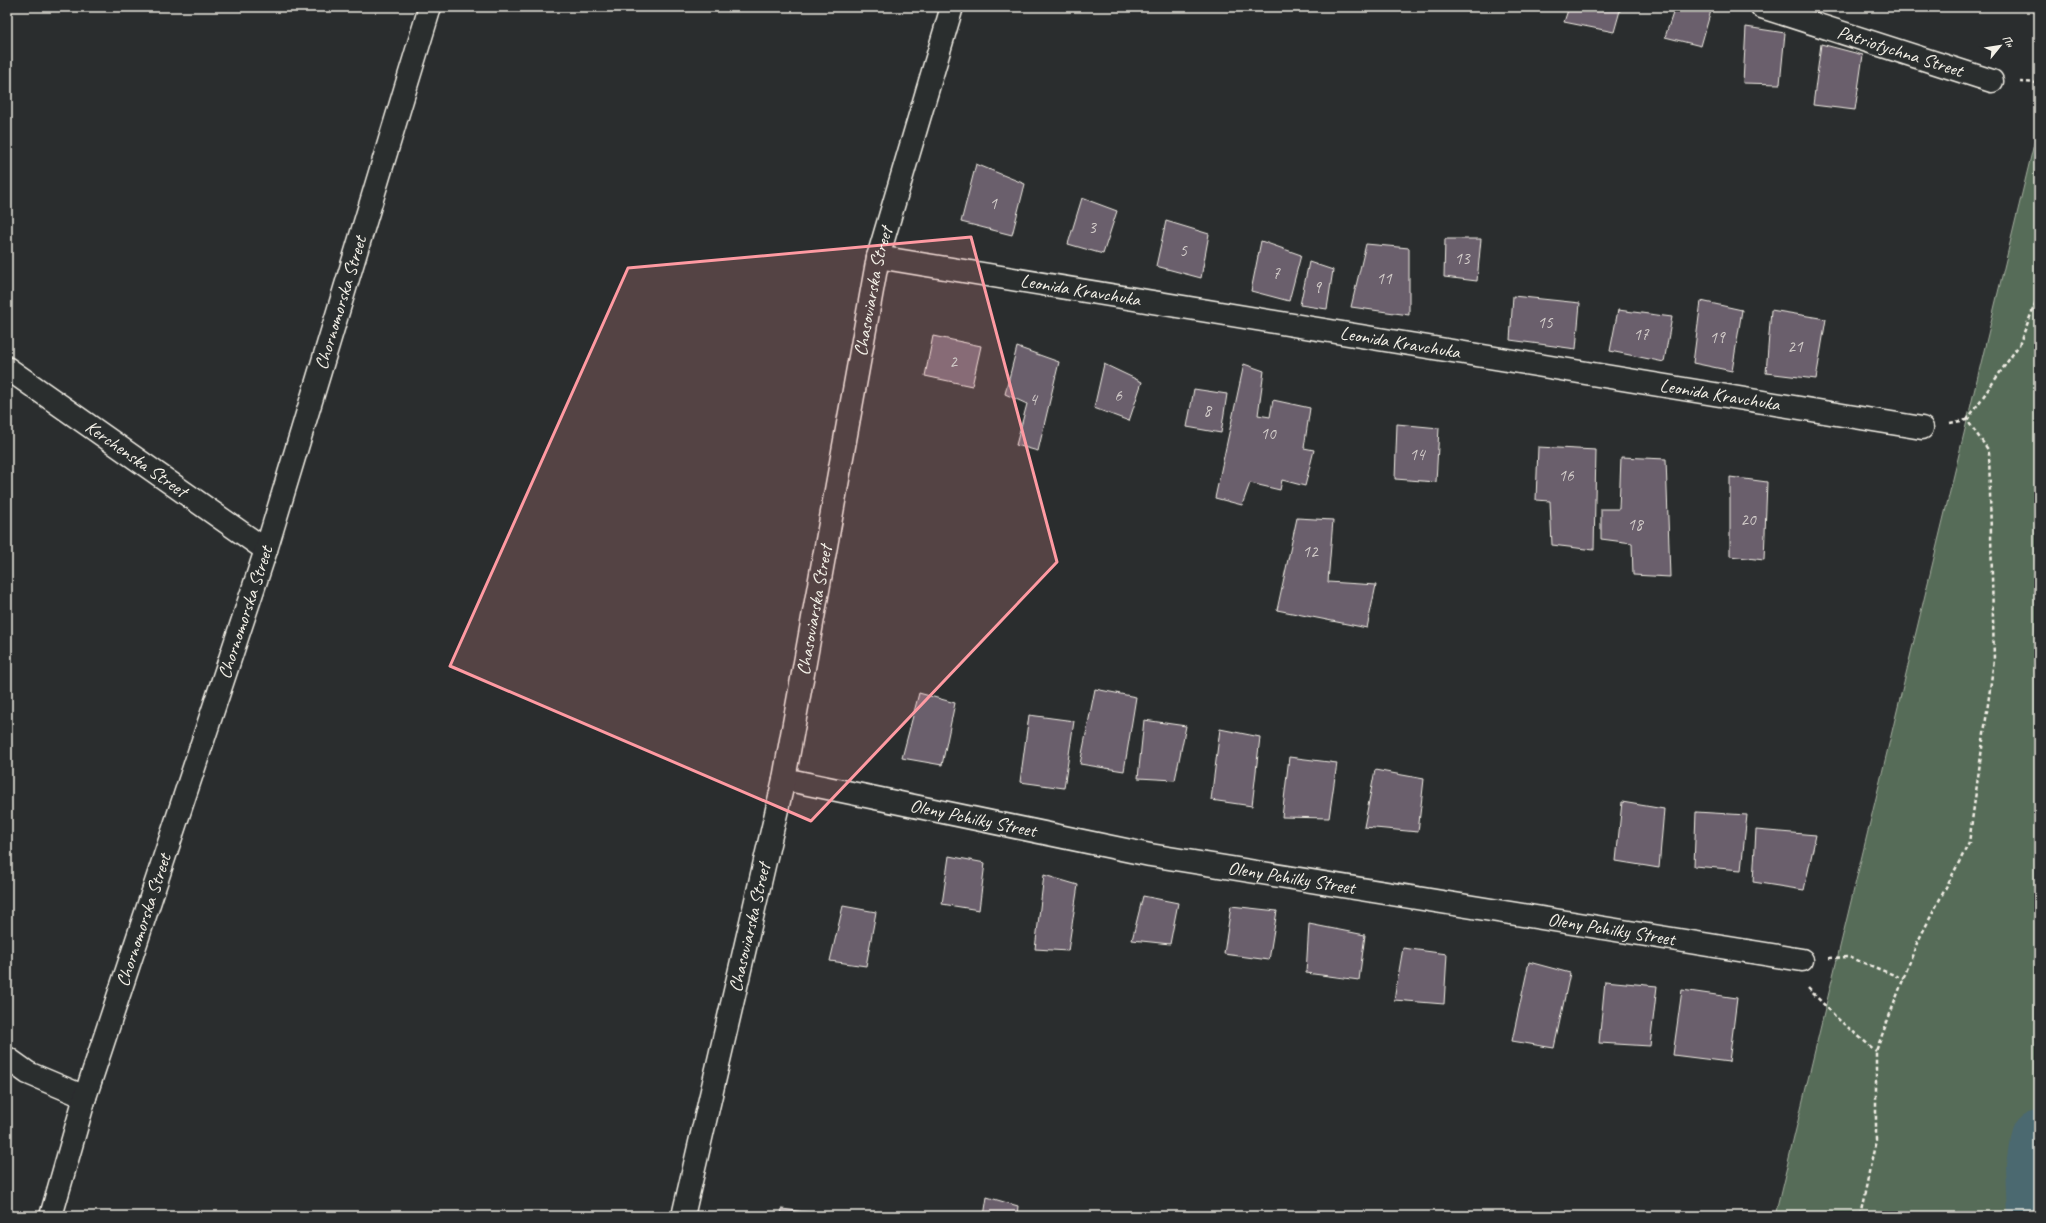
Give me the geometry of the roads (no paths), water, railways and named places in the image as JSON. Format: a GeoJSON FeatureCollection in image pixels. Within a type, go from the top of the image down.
{"type":"FeatureCollection","features":[{"type":"Feature","properties":{"kind":"street","name":"Chasoviarska Street"},"geometry":{"type":"LineString","coordinates":[[683,1216],[784,779],[878,257],[952,7]]}},
{"type":"Feature","properties":{"kind":"street","name":"Patriotychna Street"},"geometry":{"type":"LineString","coordinates":[[1762,7],[1992,81]]}},
{"type":"Feature","properties":{"kind":"street","name":"Chornomorska Street"},"geometry":{"type":"LineString","coordinates":[[51,1216],[85,1096],[266,550],[428,8]]}},
{"type":"Feature","properties":{"kind":"street","name":"Leonida Kravchuka"},"geometry":{"type":"LineString","coordinates":[[878,257],[1922,428]]}},
{"type":"Feature","properties":{"kind":"street","name":"Kerchenska Street"},"geometry":{"type":"LineString","coordinates":[[7,368],[266,550]]}},
{"type":"Feature","properties":{"kind":"street","name":"Oleny Pchilky Street"},"geometry":{"type":"LineString","coordinates":[[784,779],[1150,855],[1802,960]]}},
{"type":"Feature","properties":{"kind":"street"},"geometry":{"type":"LineString","coordinates":[[7,1058],[28,1073],[85,1096]]}},
{"type":"Feature","properties":{"kind":"waterway"},"geometry":{"type":"LineString","coordinates":[[2037,1216],[2035,1165],[2039,1139]]}}]}
